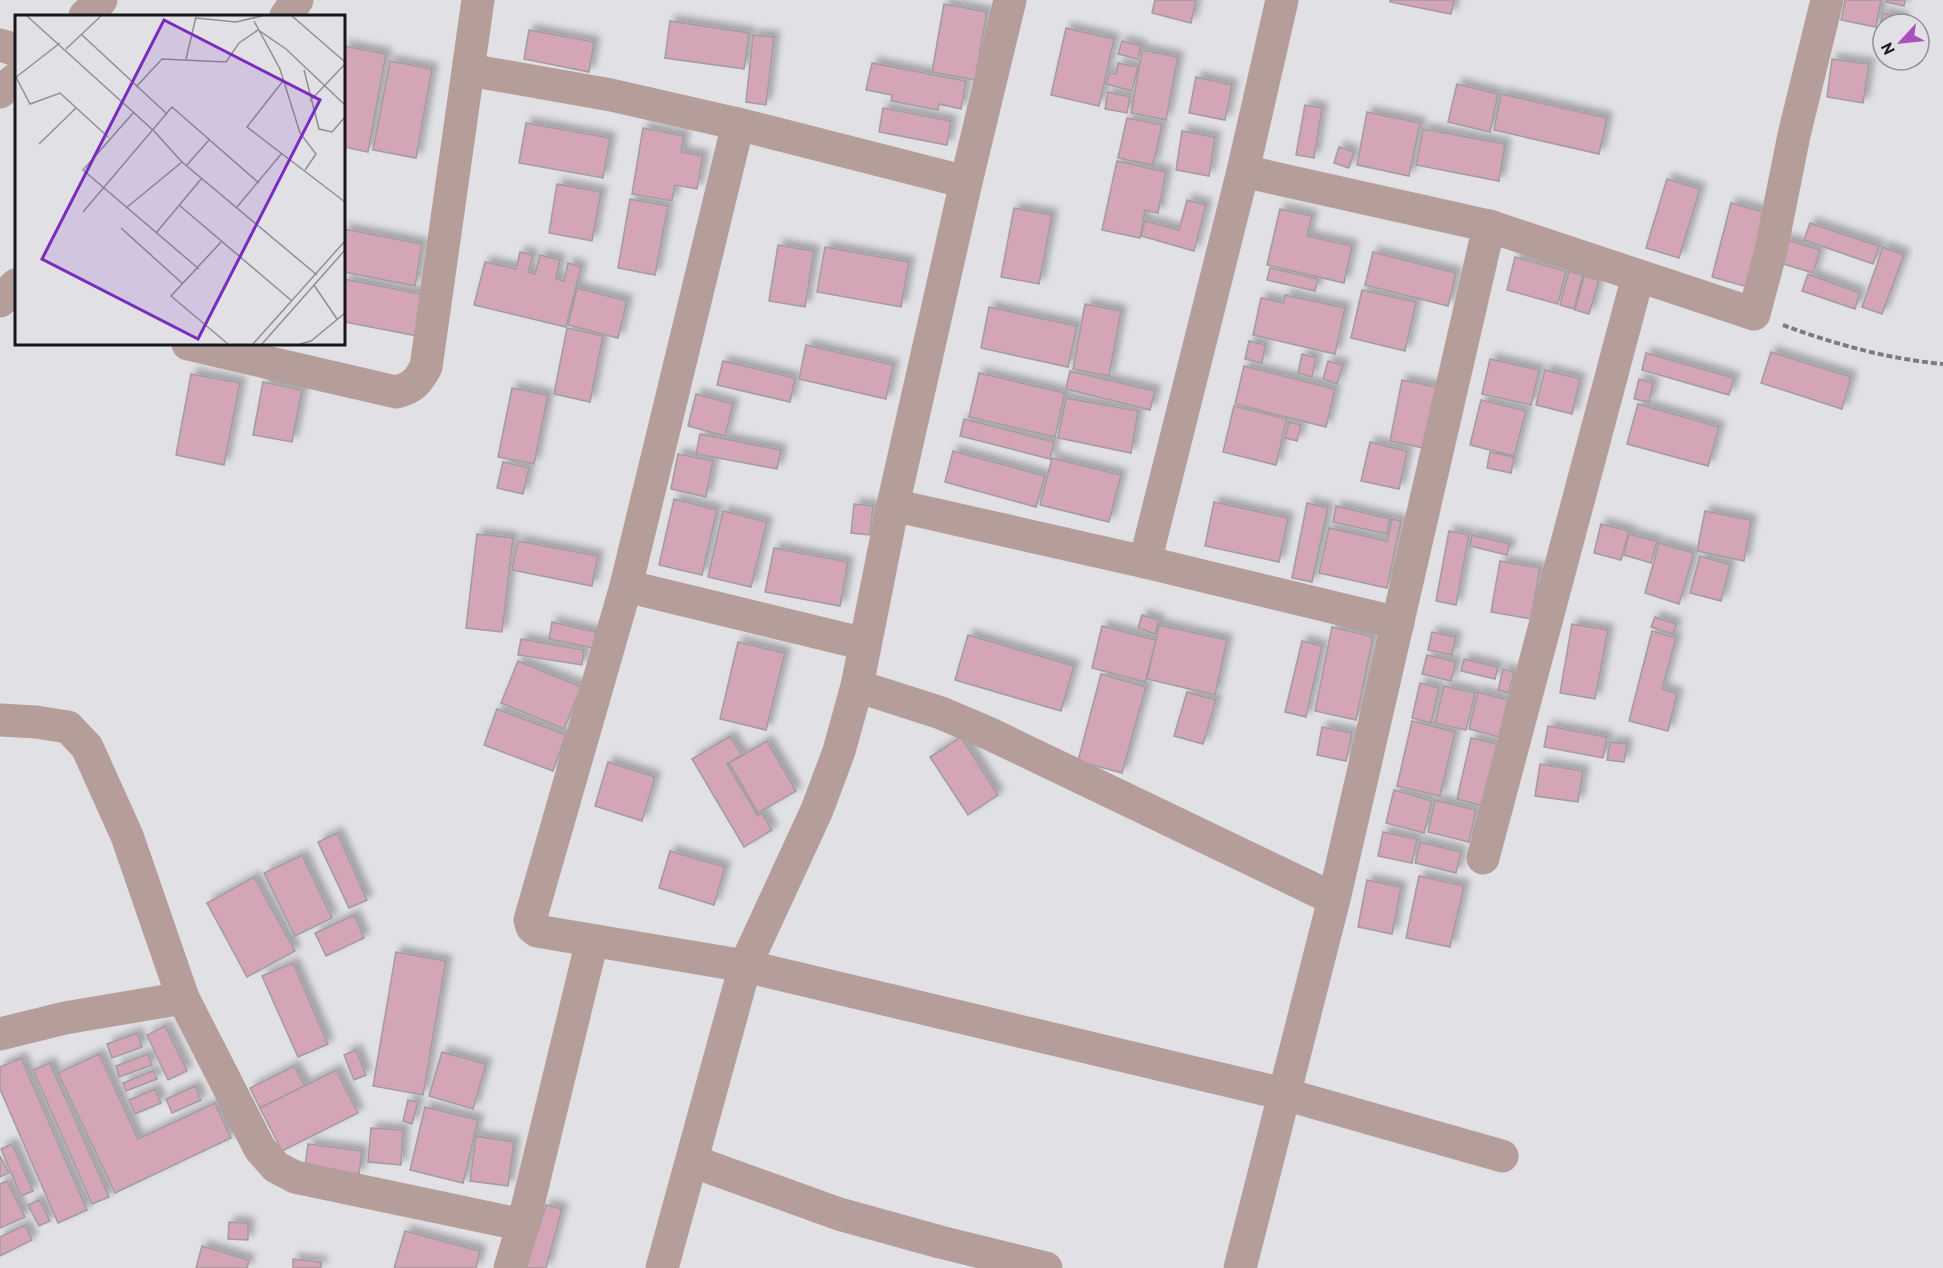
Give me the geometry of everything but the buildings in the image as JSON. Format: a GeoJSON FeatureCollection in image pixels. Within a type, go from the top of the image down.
{"type":"FeatureCollection","features":[{"type":"Feature","properties":{"kind":"street"},"geometry":{"type":"LineString","coordinates":[[86,15],[101,0]]}},
{"type":"Feature","properties":{"kind":"street"},"geometry":{"type":"LineString","coordinates":[[287,15],[297,0]]}},
{"type":"Feature","properties":{"kind":"street"},"geometry":{"type":"LineString","coordinates":[[192,345],[396,392],[409,388],[420,380],[426,367],[478,0]]}},
{"type":"Feature","properties":{"kind":"street"},"geometry":{"type":"LineString","coordinates":[[662,1268],[745,966],[817,810],[839,751],[857,686],[893,505],[1010,0]]}},
{"type":"Feature","properties":{"kind":"street"},"geometry":{"type":"LineString","coordinates":[[1145,562],[1243,171],[1281,0]]}},
{"type":"Feature","properties":{"kind":"street"},"geometry":{"type":"LineString","coordinates":[[1243,171],[1489,226],[1754,315],[1771,250],[1794,135],[1827,0]]}},
{"type":"Feature","properties":{"kind":"street"},"geometry":{"type":"LineString","coordinates":[[0,45],[15,50]]}},
{"type":"Feature","properties":{"kind":"street"},"geometry":{"type":"LineString","coordinates":[[469,70],[604,94],[738,124],[966,182]]}},
{"type":"Feature","properties":{"kind":"street"},"geometry":{"type":"LineString","coordinates":[[0,92],[15,80]]}},
{"type":"Feature","properties":{"kind":"street"},"geometry":{"type":"LineString","coordinates":[[738,124],[626,586],[530,920],[532,927],[537,932],[745,966],[1284,1094],[1502,1156]]}},
{"type":"Feature","properties":{"kind":"street"},"geometry":{"type":"LineString","coordinates":[[1240,1268],[1334,899],[1489,226]]}},
{"type":"Feature","properties":{"kind":"street"},"geometry":{"type":"LineString","coordinates":[[1483,858],[1638,276]]}},
{"type":"Feature","properties":{"kind":"street"},"geometry":{"type":"LineString","coordinates":[[893,505],[1145,562],[1398,623]]}},
{"type":"Feature","properties":{"kind":"street"},"geometry":{"type":"LineString","coordinates":[[626,586],[865,644]]}},
{"type":"Feature","properties":{"kind":"street"},"geometry":{"type":"LineString","coordinates":[[857,686],[941,713],[1334,899]]}},
{"type":"Feature","properties":{"kind":"street"},"geometry":{"type":"LineString","coordinates":[[0,720],[36,722],[68,728],[87,747],[127,836],[183,998],[260,1149],[276,1167],[295,1177],[523,1225]]}},
{"type":"Feature","properties":{"kind":"street"},"geometry":{"type":"LineString","coordinates":[[510,1268],[523,1225],[592,941]]}},
{"type":"Feature","properties":{"kind":"street"},"geometry":{"type":"LineString","coordinates":[[0,1035],[65,1018],[183,998]]}},
{"type":"Feature","properties":{"kind":"street"},"geometry":{"type":"LineString","coordinates":[[692,1161],[839,1214],[937,1255],[1046,1268]]}},
{"type":"Feature","properties":{"kind":"path"},"geometry":{"type":"LineString","coordinates":[[1754,315],[1831,343],[1922,362],[1943,364]]}}]}
